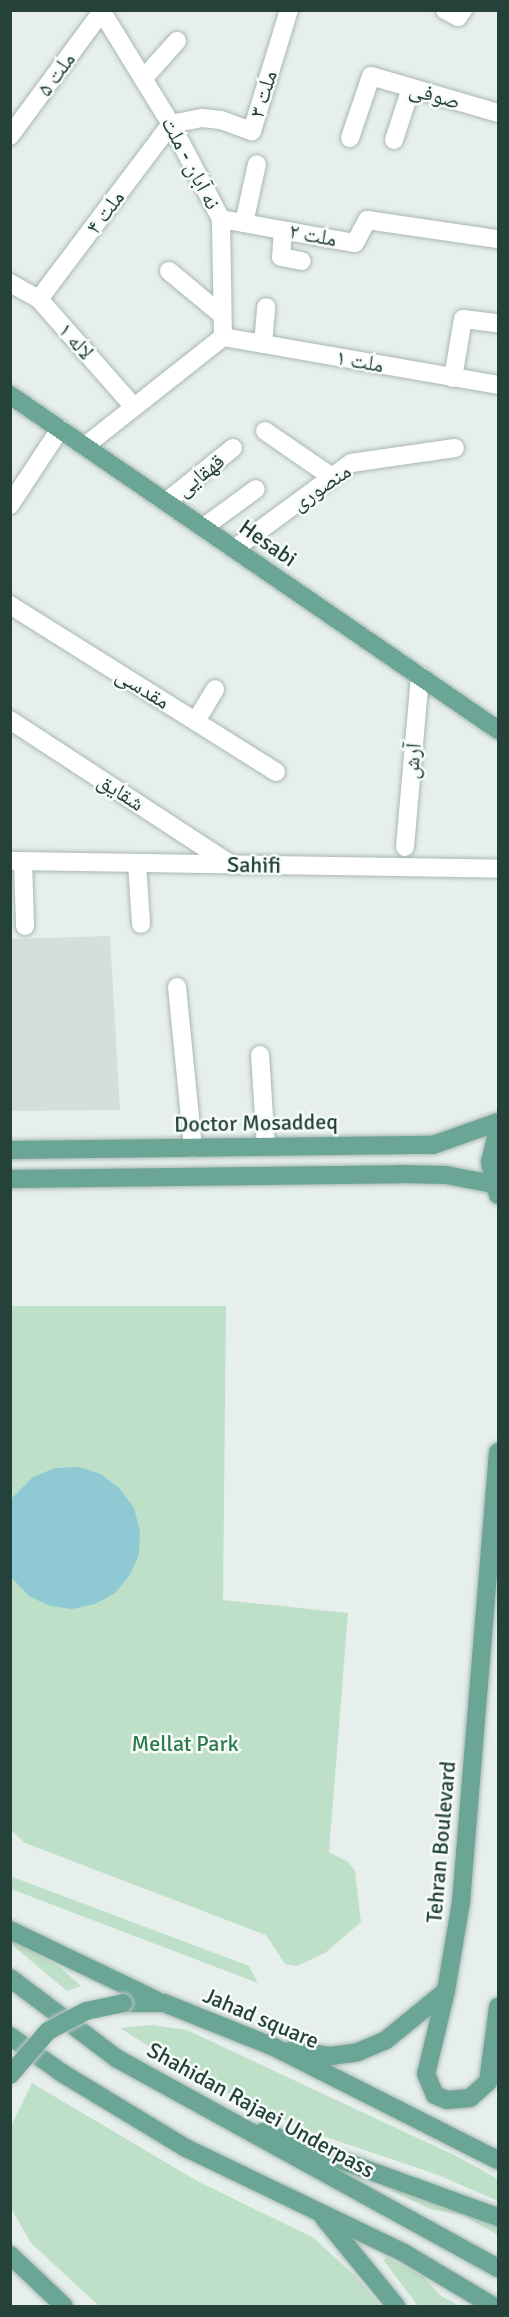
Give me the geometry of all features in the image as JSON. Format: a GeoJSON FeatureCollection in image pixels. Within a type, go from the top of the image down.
{"type":"FeatureCollection","features":[{"type":"Feature","properties":{"kind":"main road","name":"Hesabi"},"geometry":{"type":"LineString","coordinates":[[10,395],[420,676],[489,719],[498,730]]}},
{"type":"Feature","properties":{"kind":"main road","name":"Doctor Mosaddeq"},"geometry":{"type":"LineString","coordinates":[[10,1150],[433,1145],[498,1122]]}},
{"type":"Feature","properties":{"kind":"main road"},"geometry":{"type":"LineString","coordinates":[[10,1179],[435,1175],[496,1190],[490,1162],[498,1131]]}},
{"type":"Feature","properties":{"kind":"main road"},"geometry":{"type":"LineString","coordinates":[[433,1145],[435,1175]]}},
{"type":"Feature","properties":{"kind":"main road","name":"Tehran Boulevard"},"geometry":{"type":"LineString","coordinates":[[498,1452],[461,1902],[446,1991],[426,2074],[435,2095],[447,2100],[470,2098],[488,2082],[498,2007]]}},
{"type":"Feature","properties":{"kind":"main road"},"geometry":{"type":"LineString","coordinates":[[10,1930],[164,2003]]}},
{"type":"Feature","properties":{"kind":"main road","name":"Shahidan Rajaei Underpass"},"geometry":{"type":"LineString","coordinates":[[10,1978],[90,2042],[230,2122],[498,2268]]}},
{"type":"Feature","properties":{"kind":"main road"},"geometry":{"type":"LineString","coordinates":[[274,2047],[331,2056],[358,2052],[386,2040],[446,1991]]}},
{"type":"Feature","properties":{"kind":"main road","name":"Jahad square"},"geometry":{"type":"LineString","coordinates":[[10,2075],[48,2031],[86,2011],[123,2003],[164,2003],[274,2047],[498,2160]]}},
{"type":"Feature","properties":{"kind":"main road"},"geometry":{"type":"LineString","coordinates":[[10,2036],[62,2073],[186,2148],[404,2253],[493,2307]]}},
{"type":"Feature","properties":{"kind":"main road"},"geometry":{"type":"LineString","coordinates":[[230,2122],[314,2147],[498,2217]]}},
{"type":"Feature","properties":{"kind":"main road"},"geometry":{"type":"LineString","coordinates":[[321,2214],[396,2307]]}},
{"type":"Feature","properties":{"kind":"main road"},"geometry":{"type":"LineString","coordinates":[[10,2255],[64,2307]]}},
{"type":"Feature","properties":{"kind":"street","name":"ملت ۳"},"geometry":{"type":"LineString","coordinates":[[171,124],[202,118],[252,131],[289,10]]}},
{"type":"Feature","properties":{"kind":"street"},"geometry":{"type":"LineString","coordinates":[[445,10],[458,16],[463,10]]}},
{"type":"Feature","properties":{"kind":"street","name":"نه آبان - ملت"},"geometry":{"type":"LineString","coordinates":[[102,11],[171,124],[221,219],[223,337]]}},
{"type":"Feature","properties":{"kind":"street","name":"ملت ۵"},"geometry":{"type":"LineString","coordinates":[[10,136],[102,11]]}},
{"type":"Feature","properties":{"kind":"street"},"geometry":{"type":"LineString","coordinates":[[143,79],[177,41]]}},
{"type":"Feature","properties":{"kind":"street","name":"صوفی"},"geometry":{"type":"LineString","coordinates":[[350,138],[370,76],[498,113]]}},
{"type":"Feature","properties":{"kind":"street"},"geometry":{"type":"LineString","coordinates":[[394,140],[411,88]]}},
{"type":"Feature","properties":{"kind":"street","name":"ملت ۴"},"geometry":{"type":"LineString","coordinates":[[39,299],[171,124]]}},
{"type":"Feature","properties":{"kind":"street"},"geometry":{"type":"LineString","coordinates":[[244,223],[257,164]]}},
{"type":"Feature","properties":{"kind":"street","name":"ملت ۲"},"geometry":{"type":"LineString","coordinates":[[221,219],[356,243],[367,220],[498,239]]}},
{"type":"Feature","properties":{"kind":"street"},"geometry":{"type":"LineString","coordinates":[[283,230],[281,257],[302,261]]}},
{"type":"Feature","properties":{"kind":"street"},"geometry":{"type":"LineString","coordinates":[[169,271],[222,315]]}},
{"type":"Feature","properties":{"kind":"street","name":"لاله ۱"},"geometry":{"type":"LineString","coordinates":[[10,283],[39,299],[134,407]]}},
{"type":"Feature","properties":{"kind":"street"},"geometry":{"type":"LineString","coordinates":[[263,344],[267,307]]}},
{"type":"Feature","properties":{"kind":"street"},"geometry":{"type":"LineString","coordinates":[[453,378],[463,320],[498,323]]}},
{"type":"Feature","properties":{"kind":"street"},"geometry":{"type":"LineString","coordinates":[[85,446],[223,337]]}},
{"type":"Feature","properties":{"kind":"street","name":"ملت ۱"},"geometry":{"type":"LineString","coordinates":[[223,337],[498,385]]}},
{"type":"Feature","properties":{"kind":"street"},"geometry":{"type":"LineString","coordinates":[[10,505],[60,429]]}},
{"type":"Feature","properties":{"kind":"street"},"geometry":{"type":"LineString","coordinates":[[265,431],[332,477]]}},
{"type":"Feature","properties":{"kind":"street","name":"قهقایی"},"geometry":{"type":"LineString","coordinates":[[166,502],[234,448]]}},
{"type":"Feature","properties":{"kind":"street","name":"منصوری"},"geometry":{"type":"LineString","coordinates":[[234,549],[351,463],[455,448]]}},
{"type":"Feature","properties":{"kind":"street"},"geometry":{"type":"LineString","coordinates":[[204,527],[256,489]]}},
{"type":"Feature","properties":{"kind":"street","name":"مقدسی"},"geometry":{"type":"LineString","coordinates":[[10,604],[276,772]]}},
{"type":"Feature","properties":{"kind":"street","name":"آرش"},"geometry":{"type":"LineString","coordinates":[[405,847],[420,676]]}},
{"type":"Feature","properties":{"kind":"street"},"geometry":{"type":"LineString","coordinates":[[196,721],[215,689]]}},
{"type":"Feature","properties":{"kind":"street","name":"شقایق"},"geometry":{"type":"LineString","coordinates":[[10,720],[232,865]]}},
{"type":"Feature","properties":{"kind":"street"},"geometry":{"type":"LineString","coordinates":[[16,861],[25,926]]}},
{"type":"Feature","properties":{"kind":"street","name":"Sahifi"},"geometry":{"type":"LineString","coordinates":[[16,861],[498,869]]}},
{"type":"Feature","properties":{"kind":"street"},"geometry":{"type":"LineString","coordinates":[[136,863],[141,924]]}},
{"type":"Feature","properties":{"kind":"street"},"geometry":{"type":"LineString","coordinates":[[177,987],[193,1148]]}},
{"type":"Feature","properties":{"kind":"street"},"geometry":{"type":"LineString","coordinates":[[260,1054],[266,1147]]}},
{"type":"Feature","properties":{"kind":"shaded area"},"geometry":{"type":"Polygon","coordinates":[[[110,936],[120,1110],[11,1111],[11,939],[110,936]]]}},
{"type":"Feature","properties":{"kind":"green space","name":"Mellat Park"},"geometry":{"type":"Polygon","coordinates":[[[11,1306],[226,1306],[223,1600],[348,1613],[329,1852],[348,1862],[355,1871],[361,1922],[325,1953],[297,1966],[285,1964],[266,1935],[25,1843],[11,1830],[11,1306]]]}},
{"type":"Feature","properties":{"kind":"green space"},"geometry":{"type":"Polygon","coordinates":[[[10,1876],[249,1966],[258,1983],[11,1889],[10,1876]]]}},
{"type":"Feature","properties":{"kind":"green space"},"geometry":{"type":"Polygon","coordinates":[[[11,1940],[61,1968],[81,1986],[67,1991],[11,1944],[11,1940]]]}},
{"type":"Feature","properties":{"kind":"green space"},"geometry":{"type":"Polygon","coordinates":[[[152,2025],[187,2030],[456,2156],[498,2179],[498,2201],[438,2175],[308,2131],[208,2084],[120,2028],[152,2025]]]}},
{"type":"Feature","properties":{"kind":"green space"},"geometry":{"type":"Polygon","coordinates":[[[32,2083],[197,2181],[314,2238],[357,2278],[380,2306],[99,2306],[31,2243],[11,2208],[11,2126],[32,2083]]]}},
{"type":"Feature","properties":{"kind":"green space"},"geometry":{"type":"Polygon","coordinates":[[[348,2170],[498,2224],[498,2235],[462,2215],[430,2209],[348,2170]]]}},
{"type":"Feature","properties":{"kind":"green space"},"geometry":{"type":"Polygon","coordinates":[[[386,2257],[422,2276],[441,2296],[460,2306],[418,2306],[384,2261],[386,2257]]]}},
{"type":"Feature","properties":{"kind":"water"},"geometry":{"type":"Polygon","coordinates":[[[79,1467],[101,1474],[120,1489],[134,1508],[140,1531],[139,1554],[130,1575],[115,1593],[95,1604],[72,1609],[50,1606],[29,1596],[11,1577],[11,1499],[33,1477],[55,1468],[79,1467]]]}}]}
